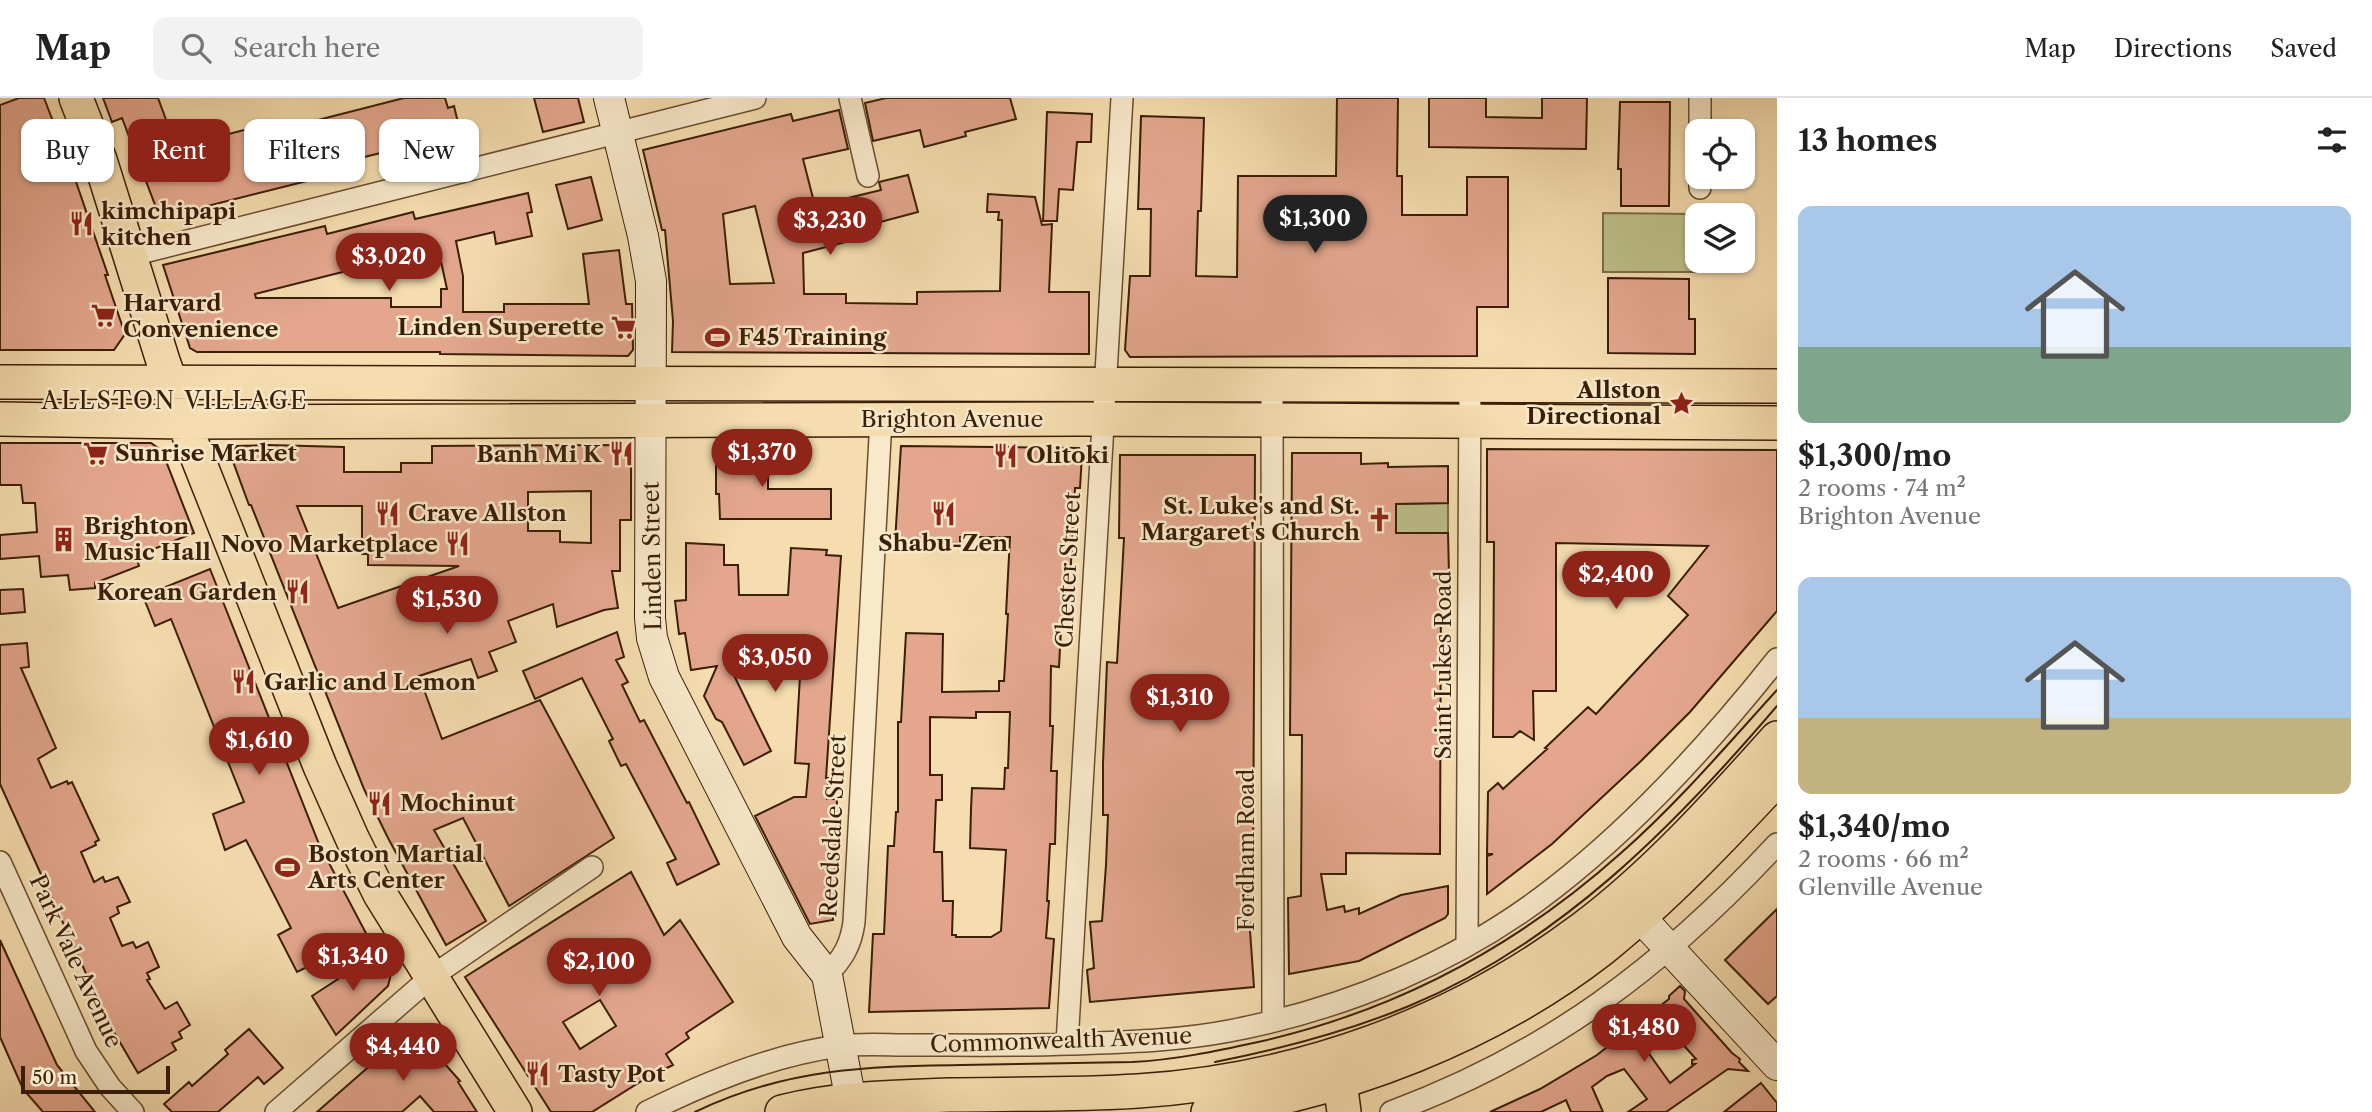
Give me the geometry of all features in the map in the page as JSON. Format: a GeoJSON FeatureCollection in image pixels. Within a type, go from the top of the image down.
{"type":"FeatureCollection","features":[{"type":"Feature","properties":{"kind":"main road"},"geometry":{"type":"LineString","coordinates":[[76,98],[132,255],[184,422],[250,593],[352,840],[380,894],[514,1112]]}},
{"type":"Feature","properties":{"kind":"main road","name":"Brighton Avenue"},"geometry":{"type":"LineString","coordinates":[[0,382],[1777,386]]}},
{"type":"Feature","properties":{"kind":"main road","name":"Brighton Avenue"},"geometry":{"type":"LineString","coordinates":[[0,419],[184,422],[1103,419],[1777,423]]}},
{"type":"Feature","properties":{"kind":"main road"},"geometry":{"type":"LineString","coordinates":[[1206,1103],[1266,1074],[1357,1048],[1457,1006],[1521,970],[1583,928],[1637,882],[1717,803],[1777,738]]}},
{"type":"Feature","properties":{"kind":"main road"},"geometry":{"type":"LineString","coordinates":[[782,1112],[1103,1093],[1206,1103],[1342,1097],[1400,1061],[1503,1013],[1600,950],[1640,917],[1777,779]]}},
{"type":"Feature","properties":{"kind":"street","name":"Linden Street"},"geometry":{"type":"LineString","coordinates":[[609,98],[648,258],[651,281],[650,618],[657,659],[797,937],[827,975]]}},
{"type":"Feature","properties":{"kind":"street"},"geometry":{"type":"LineString","coordinates":[[132,255],[755,98]]}},
{"type":"Feature","properties":{"kind":"street"},"geometry":{"type":"LineString","coordinates":[[850,98],[868,176]]}},
{"type":"Feature","properties":{"kind":"street","name":"Chester Street"},"geometry":{"type":"LineString","coordinates":[[1067,1044],[1122,98]]}},
{"type":"Feature","properties":{"kind":"street"},"geometry":{"type":"LineString","coordinates":[[1700,98],[1700,119]]}},
{"type":"Feature","properties":{"kind":"street","name":"Saint Lukes Road"},"geometry":{"type":"LineString","coordinates":[[1467,945],[1470,385]]}},
{"type":"Feature","properties":{"kind":"street","name":"Fordham Road"},"geometry":{"type":"LineString","coordinates":[[1272,386],[1273,1021]]}},
{"type":"Feature","properties":{"kind":"street","name":"Reedsdale Street"},"geometry":{"type":"LineString","coordinates":[[827,975],[843,958],[851,941],[854,922],[881,419]]}},
{"type":"Feature","properties":{"kind":"street","name":"Commonwealth Avenue"},"geometry":{"type":"LineString","coordinates":[[647,1112],[691,1090],[752,1068],[840,1045],[1067,1044],[1197,1036],[1273,1021],[1341,1002],[1372,990],[1467,945],[1553,889],[1604,846],[1690,760],[1725,723],[1777,659]]}},
{"type":"Feature","properties":{"kind":"street"},"geometry":{"type":"LineString","coordinates":[[1391,1112],[1465,1081],[1536,1044],[1610,997],[1670,949],[1777,844]]}},
{"type":"Feature","properties":{"kind":"street","name":"Park Vale Avenue"},"geometry":{"type":"LineString","coordinates":[[0,862],[86,1051],[110,1087],[133,1112]]}},
{"type":"Feature","properties":{"kind":"street"},"geometry":{"type":"LineString","coordinates":[[276,1112],[431,977],[592,867]]}},
{"type":"Feature","properties":{"kind":"street"},"geometry":{"type":"LineString","coordinates":[[1640,917],[1777,1065]]}},
{"type":"Feature","properties":{"kind":"street"},"geometry":{"type":"LineString","coordinates":[[827,975],[852,1106]]}},
{"type":"Feature","properties":{"kind":"green space"},"geometry":{"type":"Polygon","coordinates":[[[1603,213],[1685,214],[1685,272],[1603,272],[1603,213]]]}},
{"type":"Feature","properties":{"kind":"green space"},"geometry":{"type":"Polygon","coordinates":[[[1448,503],[1448,533],[1396,533],[1396,504],[1448,503]]]}},
{"type":"Feature","properties":{"kind":"building"},"geometry":{"type":"Polygon","coordinates":[[[19,98],[44,98],[52,119],[21,119],[21,182],[76,182],[125,334],[114,350],[0,350],[0,105],[19,98]]]}},
{"type":"Feature","properties":{"kind":"building"},"geometry":{"type":"Polygon","coordinates":[[[103,98],[158,98],[166,119],[128,119],[128,134],[122,118],[114,121],[103,98]]]}},
{"type":"Feature","properties":{"kind":"building"},"geometry":{"type":"Polygon","coordinates":[[[404,98],[445,98],[448,108],[454,106],[457,119],[379,119],[379,153],[365,157],[365,119],[322,119],[404,98]]]}},
{"type":"Feature","properties":{"kind":"building"},"geometry":{"type":"Polygon","coordinates":[[[534,98],[578,98],[584,122],[543,132],[534,98]]]}},
{"type":"Feature","properties":{"kind":"building"},"geometry":{"type":"Polygon","coordinates":[[[886,98],[1010,98],[1016,119],[965,132],[966,136],[924,147],[920,130],[873,141],[865,103],[886,98]]]}},
{"type":"Feature","properties":{"kind":"building"},"geometry":{"type":"Polygon","coordinates":[[[1337,98],[1398,98],[1397,176],[1402,176],[1402,215],[1467,215],[1467,177],[1508,177],[1508,307],[1477,307],[1477,356],[1130,357],[1125,350],[1130,276],[1150,276],[1151,209],[1138,209],[1141,116],[1204,118],[1196,276],[1237,277],[1238,176],[1336,176],[1337,98]]]}},
{"type":"Feature","properties":{"kind":"building"},"geometry":{"type":"Polygon","coordinates":[[[1429,98],[1486,98],[1486,117],[1542,118],[1542,98],[1587,98],[1586,149],[1429,147],[1429,98]]]}},
{"type":"Feature","properties":{"kind":"building"},"geometry":{"type":"Polygon","coordinates":[[[1620,102],[1670,102],[1669,206],[1621,206],[1621,169],[1618,169],[1620,102]]]}},
{"type":"Feature","properties":{"kind":"building"},"geometry":{"type":"Polygon","coordinates":[[[839,110],[848,149],[803,159],[815,206],[881,190],[879,182],[908,175],[918,212],[869,225],[871,231],[856,235],[857,239],[803,253],[804,294],[846,294],[846,303],[917,304],[917,292],[1000,291],[1002,220],[998,220],[999,212],[987,212],[988,194],[1035,197],[1042,225],[1052,224],[1049,292],[1089,292],[1089,354],[672,352],[673,321],[665,230],[662,230],[643,150],[791,114],[793,121],[839,110]],[[755,206],[723,214],[730,284],[774,283],[755,206]]]}},
{"type":"Feature","properties":{"kind":"building"},"geometry":{"type":"Polygon","coordinates":[[[1047,112],[1092,114],[1091,142],[1077,142],[1073,190],[1059,189],[1057,221],[1043,221],[1047,112]]]}},
{"type":"Feature","properties":{"kind":"building"},"geometry":{"type":"Polygon","coordinates":[[[244,130],[244,182],[303,182],[160,218],[146,182],[230,182],[230,134],[244,130]]]}},
{"type":"Feature","properties":{"kind":"building"},"geometry":{"type":"Polygon","coordinates":[[[591,177],[602,220],[568,229],[556,185],[591,177]]]}},
{"type":"Feature","properties":{"kind":"building"},"geometry":{"type":"Polygon","coordinates":[[[528,193],[532,212],[527,213],[532,236],[496,244],[494,232],[456,241],[463,276],[463,312],[504,312],[504,304],[589,304],[583,254],[619,250],[626,304],[632,304],[633,350],[628,356],[440,352],[197,352],[190,348],[163,265],[325,226],[327,234],[413,212],[415,219],[528,193]],[[438,248],[255,294],[256,298],[391,298],[391,307],[441,307],[441,289],[447,289],[438,248]]]}},
{"type":"Feature","properties":{"kind":"building"},"geometry":{"type":"Polygon","coordinates":[[[1608,278],[1689,279],[1689,319],[1695,319],[1695,354],[1608,353],[1608,278]]]}},
{"type":"Feature","properties":{"kind":"building"},"geometry":{"type":"Polygon","coordinates":[[[0,443],[151,443],[162,451],[194,533],[136,556],[139,566],[95,583],[95,588],[70,590],[68,575],[41,577],[39,556],[0,559],[0,535],[37,532],[35,503],[23,503],[21,485],[0,485],[0,443]]]}},
{"type":"Feature","properties":{"kind":"building"},"geometry":{"type":"Polygon","coordinates":[[[622,445],[631,454],[631,520],[620,520],[620,571],[612,571],[618,608],[604,610],[557,627],[553,604],[508,621],[516,642],[489,652],[497,671],[478,678],[471,659],[419,676],[442,739],[540,700],[614,838],[509,906],[463,818],[434,830],[486,921],[446,945],[364,789],[249,505],[231,456],[237,446],[344,447],[344,472],[401,472],[401,463],[432,463],[432,446],[622,445]],[[591,491],[528,492],[528,531],[560,531],[560,542],[591,543],[591,491]],[[297,506],[338,608],[459,566],[368,565],[368,554],[362,554],[362,506],[297,506]]]}},
{"type":"Feature","properties":{"kind":"building"},"geometry":{"type":"Polygon","coordinates":[[[716,445],[768,445],[768,489],[831,489],[831,519],[720,519],[719,494],[716,494],[716,445]]]}},
{"type":"Feature","properties":{"kind":"building"},"geometry":{"type":"Polygon","coordinates":[[[901,446],[1079,448],[1082,455],[1080,488],[1075,488],[1068,617],[1063,617],[1059,667],[1051,666],[1051,771],[1057,771],[1055,844],[1050,844],[1047,901],[1046,938],[1054,939],[1049,1008],[869,1012],[873,934],[884,934],[888,846],[894,846],[898,812],[898,722],[901,722],[906,633],[943,634],[942,692],[999,691],[999,681],[1004,681],[1008,614],[1010,537],[960,537],[960,543],[895,542],[901,446]],[[976,712],[976,718],[930,717],[930,775],[942,775],[942,800],[936,800],[934,852],[942,852],[943,901],[953,901],[952,935],[956,937],[991,937],[1001,931],[1006,850],[970,848],[971,809],[972,788],[1004,789],[1005,768],[1008,768],[1010,712],[976,712]]]}},
{"type":"Feature","properties":{"kind":"building"},"geometry":{"type":"Polygon","coordinates":[[[1487,449],[1777,450],[1777,611],[1690,712],[1641,761],[1552,844],[1487,894],[1487,856],[1493,854],[1487,854],[1488,792],[1498,783],[1503,789],[1588,707],[1596,714],[1688,615],[1668,596],[1708,546],[1556,543],[1556,691],[1533,691],[1534,740],[1520,731],[1513,737],[1493,737],[1494,542],[1487,542],[1487,449]]]}},
{"type":"Feature","properties":{"kind":"building"},"geometry":{"type":"Polygon","coordinates":[[[1292,453],[1361,453],[1361,464],[1388,463],[1388,467],[1448,466],[1448,503],[1396,504],[1396,533],[1448,533],[1449,575],[1441,575],[1440,854],[1346,853],[1346,874],[1321,874],[1327,910],[1344,906],[1345,912],[1359,908],[1359,914],[1401,895],[1448,886],[1448,914],[1445,918],[1359,961],[1289,974],[1288,898],[1301,896],[1302,735],[1290,735],[1292,453]]]}},
{"type":"Feature","properties":{"kind":"building"},"geometry":{"type":"Polygon","coordinates":[[[1120,455],[1255,455],[1253,888],[1247,888],[1254,987],[1090,1002],[1087,970],[1094,968],[1090,922],[1102,921],[1106,865],[1108,815],[1103,815],[1103,763],[1107,662],[1117,663],[1121,593],[1124,538],[1119,538],[1120,455]]]}},
{"type":"Feature","properties":{"kind":"building"},"geometry":{"type":"Polygon","coordinates":[[[686,543],[724,545],[724,565],[738,565],[739,595],[788,595],[791,548],[827,550],[826,555],[841,556],[826,778],[827,799],[837,799],[833,920],[810,924],[755,816],[794,797],[806,797],[809,764],[795,763],[800,676],[769,675],[770,648],[725,657],[771,751],[744,765],[722,722],[716,719],[704,696],[717,666],[691,670],[685,633],[679,634],[675,601],[686,600],[686,543]]]}},
{"type":"Feature","properties":{"kind":"building"},"geometry":{"type":"Polygon","coordinates":[[[210,569],[319,844],[368,937],[297,972],[278,935],[291,928],[246,840],[225,850],[213,814],[244,802],[171,619],[155,626],[143,596],[210,569]]]}},
{"type":"Feature","properties":{"kind":"building"},"geometry":{"type":"Polygon","coordinates":[[[23,589],[25,612],[0,614],[0,590],[23,589]]]}},
{"type":"Feature","properties":{"kind":"building"},"geometry":{"type":"Polygon","coordinates":[[[617,632],[624,657],[616,660],[628,682],[622,685],[640,722],[644,720],[687,803],[689,802],[719,864],[677,885],[667,863],[676,859],[626,764],[621,766],[609,741],[613,739],[582,678],[535,699],[523,671],[617,632]]]}},
{"type":"Feature","properties":{"kind":"building"},"geometry":{"type":"Polygon","coordinates":[[[27,643],[29,667],[21,668],[56,748],[38,759],[51,788],[67,781],[68,784],[72,782],[99,840],[95,842],[96,845],[81,852],[94,882],[103,877],[105,882],[118,877],[130,902],[117,907],[119,913],[110,918],[122,946],[133,942],[136,948],[148,942],[159,967],[147,973],[150,979],[147,980],[165,1009],[177,1002],[190,1025],[179,1032],[182,1038],[172,1043],[176,1050],[138,1073],[108,1022],[0,784],[0,645],[27,643]]]}},
{"type":"Feature","properties":{"kind":"building"},"geometry":{"type":"Polygon","coordinates":[[[631,872],[664,935],[680,920],[733,1002],[686,1033],[689,1038],[666,1054],[673,1065],[648,1077],[592,1112],[551,1112],[465,977],[631,872]],[[600,1000],[563,1022],[580,1049],[616,1026],[600,1000]]]}},
{"type":"Feature","properties":{"kind":"building"},"geometry":{"type":"Polygon","coordinates":[[[1777,909],[1777,996],[1768,1004],[1725,960],[1777,909]]]}},
{"type":"Feature","properties":{"kind":"building"},"geometry":{"type":"Polygon","coordinates":[[[0,940],[57,1065],[95,1112],[43,1112],[23,1089],[0,1037],[0,940]]]}},
{"type":"Feature","properties":{"kind":"building"},"geometry":{"type":"Polygon","coordinates":[[[378,953],[391,974],[388,986],[336,1035],[312,996],[378,953]]]}},
{"type":"Feature","properties":{"kind":"building"},"geometry":{"type":"Polygon","coordinates":[[[1680,986],[1685,991],[1684,999],[1748,1071],[1728,1069],[1666,1112],[1628,1112],[1647,1099],[1624,1069],[1607,1076],[1592,1087],[1603,1112],[1571,1112],[1566,1100],[1541,1112],[1490,1112],[1540,1089],[1597,1055],[1669,999],[1680,986]],[[1669,1029],[1645,1048],[1670,1083],[1695,1064],[1692,1064],[1692,1060],[1696,1059],[1669,1029]]]}},
{"type":"Feature","properties":{"kind":"building"},"geometry":{"type":"Polygon","coordinates":[[[413,1028],[460,1081],[458,1082],[477,1112],[434,1112],[420,1096],[402,1112],[317,1112],[413,1028]]]}},
{"type":"Feature","properties":{"kind":"building"},"geometry":{"type":"Polygon","coordinates":[[[249,1029],[283,1068],[264,1084],[258,1077],[218,1112],[172,1112],[164,1104],[189,1082],[192,1086],[228,1054],[225,1050],[249,1029]]]}},
{"type":"Feature","properties":{"kind":"building"},"geometry":{"type":"Polygon","coordinates":[[[1761,1083],[1777,1103],[1777,1112],[1724,1112],[1761,1083]]]}},
{"type":"Feature","properties":{"kind":"tram line"},"geometry":{"type":"LineString","coordinates":[[695,1112],[761,1087],[826,1073],[892,1067],[1164,1059],[1258,1042],[1358,1013],[1452,971],[1496,946],[1581,887],[1662,814],[1777,690]]}},
{"type":"Feature","properties":{"kind":"tram line"},"geometry":{"type":"LineString","coordinates":[[1215,1062],[1313,1039],[1361,1024],[1409,1006],[1463,980],[1515,950],[1564,916],[1655,838],[1777,706]]}},
{"type":"Feature","properties":{"kind":"place","name":"kimchipapi kitchen"},"geometry":{"type":"Point","coordinates":[81,224]}},
{"type":"Feature","properties":{"kind":"place","name":"Harvard Convenience"},"geometry":{"type":"Point","coordinates":[103,316]}},
{"type":"Feature","properties":{"kind":"place","name":"Linden Superette"},"geometry":{"type":"Point","coordinates":[624,327]}},
{"type":"Feature","properties":{"kind":"place","name":"F45 Training"},"geometry":{"type":"Point","coordinates":[718,337]}},
{"type":"Feature","properties":{"kind":"place","name":"Allston Directional"},"geometry":{"type":"Point","coordinates":[1681,403]}},
{"type":"Feature","properties":{"kind":"place","name":"Sunrise Market"},"geometry":{"type":"Point","coordinates":[95,453]}},
{"type":"Feature","properties":{"kind":"place","name":"Banh Mi K"},"geometry":{"type":"Point","coordinates":[621,454]}},
{"type":"Feature","properties":{"kind":"place","name":"Olitoki"},"geometry":{"type":"Point","coordinates":[1006,455]}},
{"type":"Feature","properties":{"kind":"place","name":"Crave Allston"},"geometry":{"type":"Point","coordinates":[388,513]}},
{"type":"Feature","properties":{"kind":"place","name":"Shabu-Zen"},"geometry":{"type":"Point","coordinates":[943,513]}},
{"type":"Feature","properties":{"kind":"place","name":"St. Luke's and St. Margaret's Church"},"geometry":{"type":"Point","coordinates":[1380,519]}},
{"type":"Feature","properties":{"kind":"place","name":"Brighton Music Hall"},"geometry":{"type":"Point","coordinates":[64,539]}},
{"type":"Feature","properties":{"kind":"place","name":"Novo Marketplace"},"geometry":{"type":"Point","coordinates":[458,544]}},
{"type":"Feature","properties":{"kind":"place","name":"Korean Garden"},"geometry":{"type":"Point","coordinates":[297,592]}},
{"type":"Feature","properties":{"kind":"place","name":"Garlic and Lemon"},"geometry":{"type":"Point","coordinates":[244,682]}},
{"type":"Feature","properties":{"kind":"place","name":"Mochinut"},"geometry":{"type":"Point","coordinates":[380,803]}},
{"type":"Feature","properties":{"kind":"place","name":"Boston Martial Arts Center"},"geometry":{"type":"Point","coordinates":[288,867]}},
{"type":"Feature","properties":{"kind":"place","name":"Tasty Pot"},"geometry":{"type":"Point","coordinates":[538,1074]}},
{"type":"Feature","properties":{"kind":"district","name":"ALLSTON VILLAGE"},"geometry":{"type":"Point","coordinates":[175,400]}}]}
